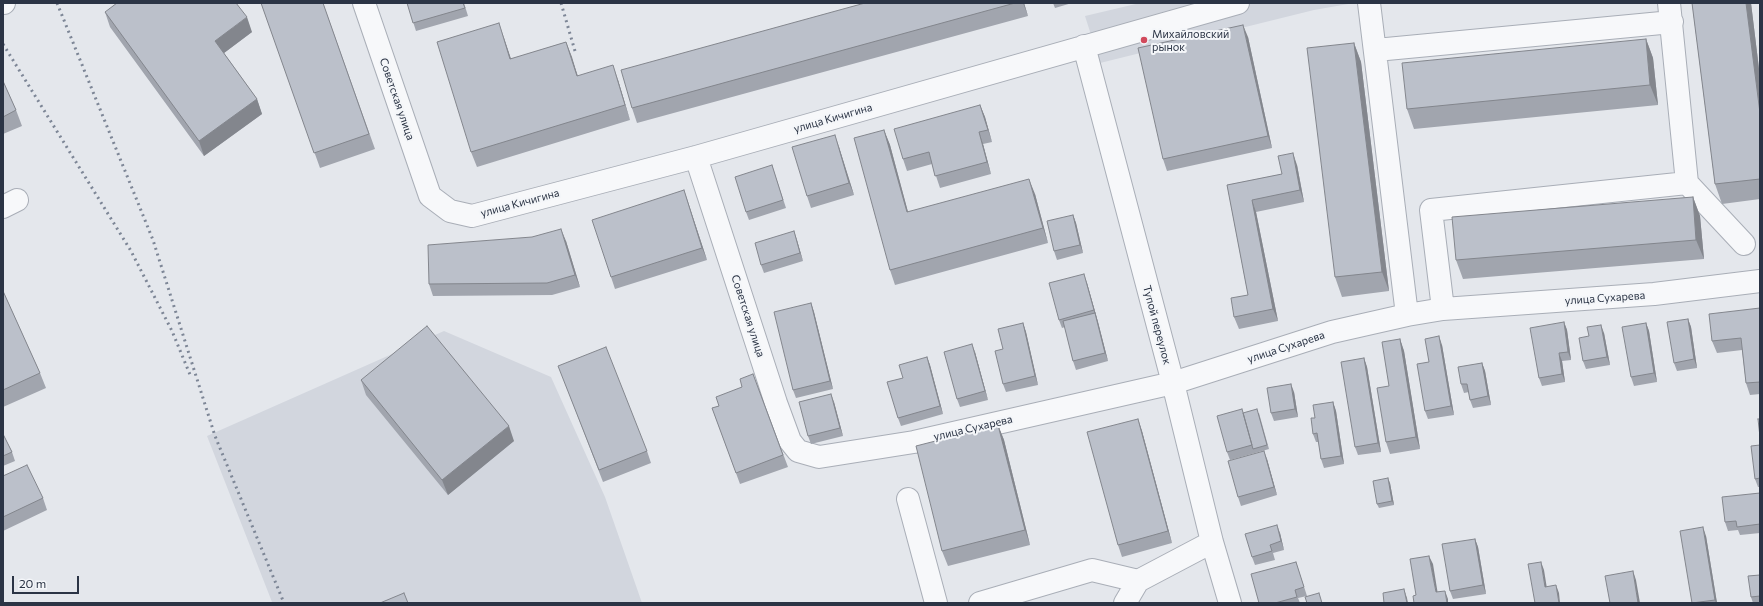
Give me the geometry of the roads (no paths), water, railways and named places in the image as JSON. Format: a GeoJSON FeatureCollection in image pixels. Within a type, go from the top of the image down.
{"type":"FeatureCollection","features":[{"type":"Feature","properties":{"kind":"street","name":"Советская улица"},"geometry":{"type":"LineString","coordinates":[[364,3],[430,196]]}},
{"type":"Feature","properties":{"kind":"street","name":"улица Кичигина"},"geometry":{"type":"LineString","coordinates":[[430,196],[450,211],[472,216],[696,157],[1238,3]]}},
{"type":"Feature","properties":{"kind":"street"},"geometry":{"type":"LineString","coordinates":[[1369,3],[1376,50],[1407,315]]}},
{"type":"Feature","properties":{"kind":"street"},"geometry":{"type":"LineString","coordinates":[[1376,50],[1670,13],[1687,183],[1744,244]]}},
{"type":"Feature","properties":{"kind":"street","name":"Тупой переулок"},"geometry":{"type":"LineString","coordinates":[[1084,46],[1173,383],[1212,542],[1230,603]]}},
{"type":"Feature","properties":{"kind":"street","name":"Советская улица"},"geometry":{"type":"LineString","coordinates":[[696,157],[790,442],[798,451],[819,457]]}},
{"type":"Feature","properties":{"kind":"street"},"geometry":{"type":"LineString","coordinates":[[1443,310],[1431,210],[1687,183]]}},
{"type":"Feature","properties":{"kind":"street","name":"улица Сухарева"},"geometry":{"type":"LineString","coordinates":[[819,457],[914,442],[1173,383],[1332,332],[1407,315],[1443,310],[1654,294],[1760,281]]}},
{"type":"Feature","properties":{"kind":"street"},"geometry":{"type":"LineString","coordinates":[[908,499],[936,603]]}},
{"type":"Feature","properties":{"kind":"street"},"geometry":{"type":"LineString","coordinates":[[1125,603],[1138,581],[1212,542]]}},
{"type":"Feature","properties":{"kind":"street"},"geometry":{"type":"LineString","coordinates":[[980,603],[1092,570],[1138,581]]}},
{"type":"Feature","properties":{"kind":"railway"},"geometry":{"type":"LineString","coordinates":[[57,3],[153,240],[215,436],[284,603]]}},
{"type":"Feature","properties":{"kind":"railway"},"geometry":{"type":"LineString","coordinates":[[561,3],[575,51]]}},
{"type":"Feature","properties":{"kind":"railway"},"geometry":{"type":"LineString","coordinates":[[3,44],[131,251],[172,331],[191,377]]}},
{"type":"Feature","properties":{"kind":"place","name":"Михайловский рынок"},"geometry":{"type":"Point","coordinates":[1144,40]}}]}
